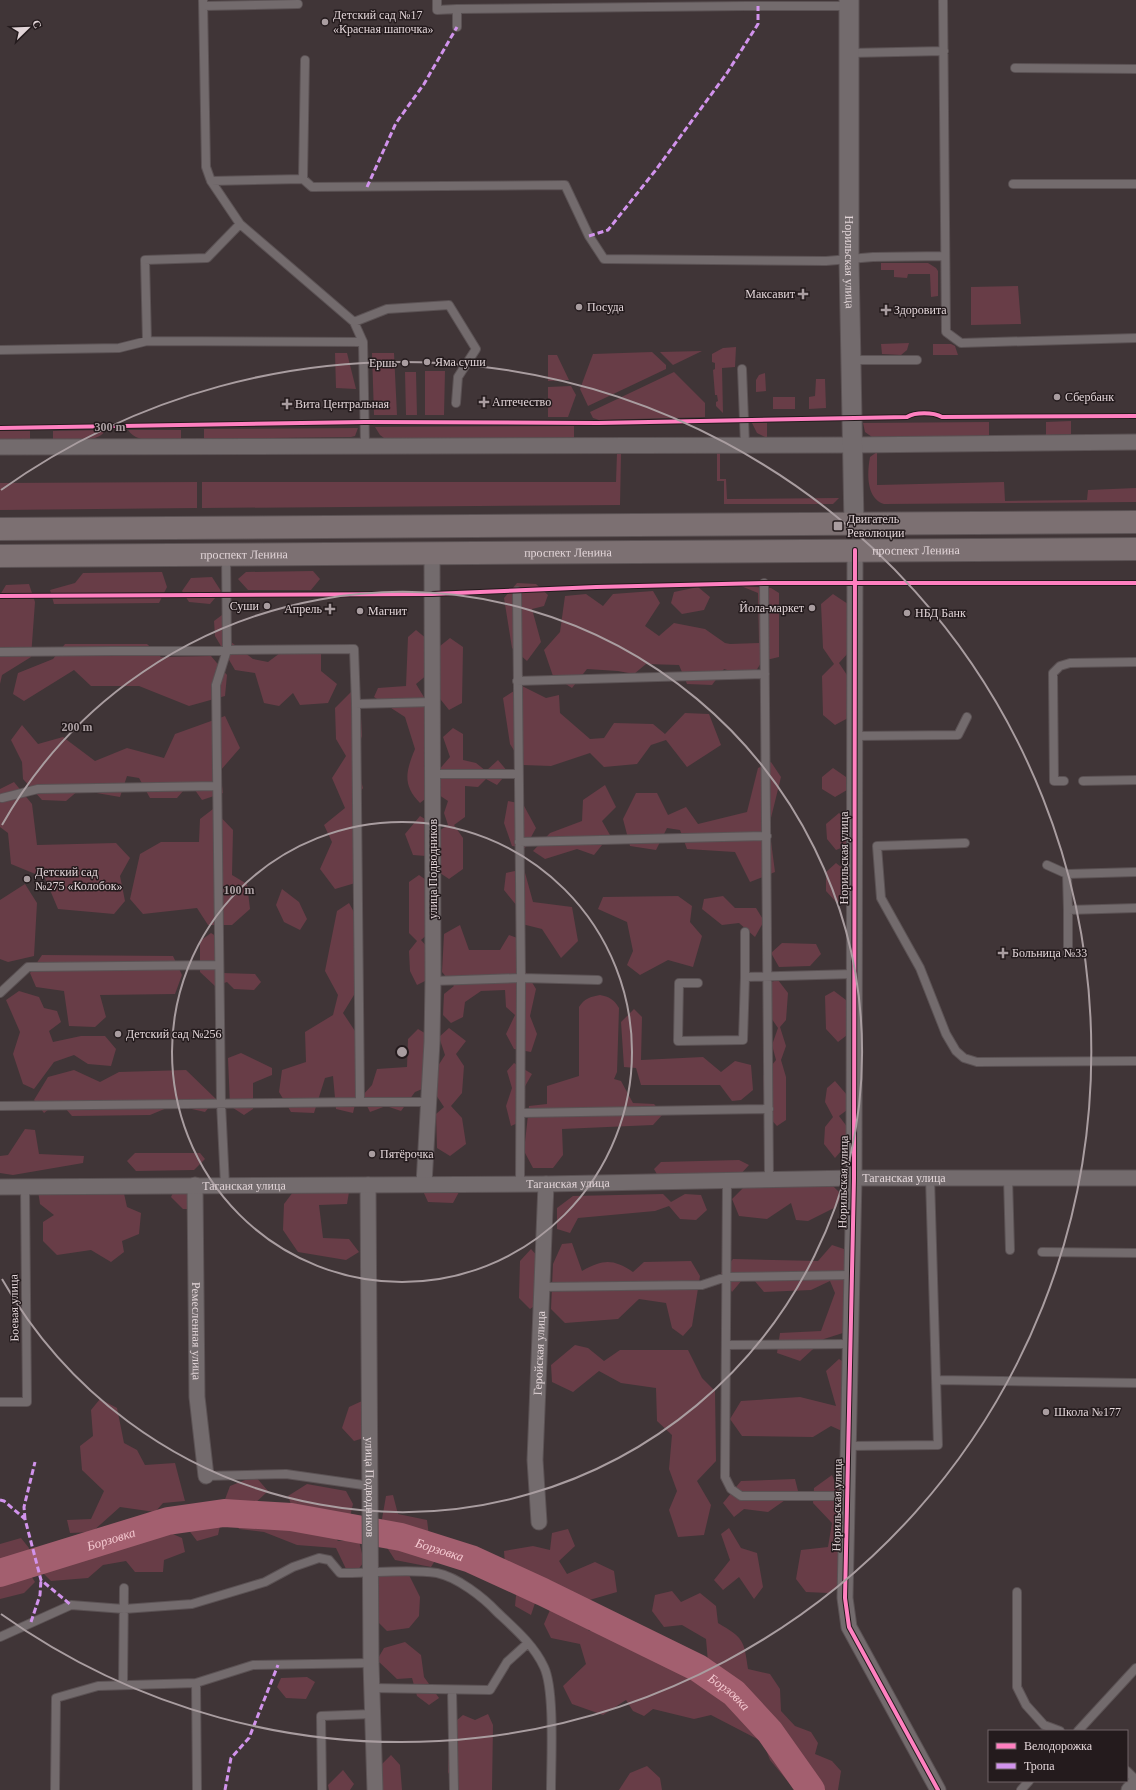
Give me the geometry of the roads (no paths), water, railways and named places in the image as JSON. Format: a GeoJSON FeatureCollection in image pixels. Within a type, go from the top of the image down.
{"type":"FeatureCollection","features":[{"type":"Feature","properties":{"kind":"main road"},"geometry":{"type":"LineString","coordinates":[[0,529],[1136,522]]}},
{"type":"Feature","properties":{"kind":"main road","name":"проспект Ленина"},"geometry":{"type":"LineString","coordinates":[[0,556],[1136,549]]}},
{"type":"Feature","properties":{"kind":"street","name":"Норильская улица"},"geometry":{"type":"LineString","coordinates":[[849,3],[849,260],[854,524]]}},
{"type":"Feature","properties":{"kind":"street"},"geometry":{"type":"LineString","coordinates":[[0,448],[366,445],[853,445],[1136,442]]}},
{"type":"Feature","properties":{"kind":"street","name":"Норильская улица"},"geometry":{"type":"LineString","coordinates":[[855,550],[854,1178],[845,1598],[849,1627],[938,1790]]}},
{"type":"Feature","properties":{"kind":"street","name":"улица Подводников"},"geometry":{"type":"LineString","coordinates":[[424,1184],[429,1102],[433,981],[432,554]]}},
{"type":"Feature","properties":{"kind":"street","name":"Таганская улица"},"geometry":{"type":"LineString","coordinates":[[0,1187],[546,1184],[854,1178],[1136,1178]]}},
{"type":"Feature","properties":{"kind":"street","name":"Геройская улица"},"geometry":{"type":"LineString","coordinates":[[539,1522],[535,1460],[546,1184]]}},
{"type":"Feature","properties":{"kind":"street","name":"Ремесленная улица"},"geometry":{"type":"LineString","coordinates":[[195,1185],[197,1397],[206,1476]]}},
{"type":"Feature","properties":{"kind":"street","name":"улица Подводников"},"geometry":{"type":"LineString","coordinates":[[368,1185],[371,1663],[375,1790]]}},
{"type":"Feature","properties":{"kind":"street"},"geometry":{"type":"LineString","coordinates":[[1129,1790],[1136,1783]]}},
{"type":"Feature","properties":{"kind":"lane"},"geometry":{"type":"LineString","coordinates":[[437,0],[437,10],[500,4],[849,3]]}},
{"type":"Feature","properties":{"kind":"lane"},"geometry":{"type":"LineString","coordinates":[[943,0],[946,332],[961,343],[1136,338]]}},
{"type":"Feature","properties":{"kind":"lane"},"geometry":{"type":"LineString","coordinates":[[298,4],[203,3],[206,167],[211,181],[240,224],[354,322],[363,342],[366,445]]}},
{"type":"Feature","properties":{"kind":"lane"},"geometry":{"type":"LineString","coordinates":[[457,9],[457,27]]}},
{"type":"Feature","properties":{"kind":"lane"},"geometry":{"type":"LineString","coordinates":[[850,53],[944,51]]}},
{"type":"Feature","properties":{"kind":"lane"},"geometry":{"type":"LineString","coordinates":[[305,60],[304,179],[312,187],[565,185],[589,236],[604,259],[849,260],[873,257],[945,256]]}},
{"type":"Feature","properties":{"kind":"lane"},"geometry":{"type":"LineString","coordinates":[[1015,68],[1136,69]]}},
{"type":"Feature","properties":{"kind":"lane"},"geometry":{"type":"LineString","coordinates":[[211,181],[304,179]]}},
{"type":"Feature","properties":{"kind":"lane"},"geometry":{"type":"LineString","coordinates":[[1013,184],[1136,184]]}},
{"type":"Feature","properties":{"kind":"lane"},"geometry":{"type":"LineString","coordinates":[[147,341],[145,260],[207,258],[240,224]]}},
{"type":"Feature","properties":{"kind":"lane"},"geometry":{"type":"LineString","coordinates":[[354,322],[387,309],[449,305],[476,349],[458,377],[456,403]]}},
{"type":"Feature","properties":{"kind":"lane"},"geometry":{"type":"LineString","coordinates":[[0,350],[119,348],[147,341],[363,342]]}},
{"type":"Feature","properties":{"kind":"lane"},"geometry":{"type":"LineString","coordinates":[[850,360],[917,360]]}},
{"type":"Feature","properties":{"kind":"lane"},"geometry":{"type":"LineString","coordinates":[[742,370],[745,445]]}},
{"type":"Feature","properties":{"kind":"lane"},"geometry":{"type":"LineString","coordinates":[[225,1185],[221,1103],[216,685],[227,650],[226,554]]}},
{"type":"Feature","properties":{"kind":"lane"},"geometry":{"type":"LineString","coordinates":[[764,583],[769,1180]]}},
{"type":"Feature","properties":{"kind":"lane"},"geometry":{"type":"LineString","coordinates":[[517,591],[521,978],[520,1184]]}},
{"type":"Feature","properties":{"kind":"lane"},"geometry":{"type":"LineString","coordinates":[[0,652],[354,649],[356,704],[360,1102]]}},
{"type":"Feature","properties":{"kind":"lane"},"geometry":{"type":"LineString","coordinates":[[1064,781],[1054,781],[1053,673],[1060,666],[1070,663],[1136,662]]}},
{"type":"Feature","properties":{"kind":"lane"},"geometry":{"type":"LineString","coordinates":[[518,681],[765,674]]}},
{"type":"Feature","properties":{"kind":"lane"},"geometry":{"type":"LineString","coordinates":[[356,704],[432,702]]}},
{"type":"Feature","properties":{"kind":"lane"},"geometry":{"type":"LineString","coordinates":[[854,736],[958,735],[967,717]]}},
{"type":"Feature","properties":{"kind":"lane"},"geometry":{"type":"LineString","coordinates":[[433,774],[518,774]]}},
{"type":"Feature","properties":{"kind":"lane"},"geometry":{"type":"LineString","coordinates":[[1082,780],[1136,780]]}},
{"type":"Feature","properties":{"kind":"lane"},"geometry":{"type":"LineString","coordinates":[[2,798],[38,789],[217,786]]}},
{"type":"Feature","properties":{"kind":"lane"},"geometry":{"type":"LineString","coordinates":[[519,842],[767,836]]}},
{"type":"Feature","properties":{"kind":"lane"},"geometry":{"type":"LineString","coordinates":[[965,843],[877,846],[881,898],[920,968],[946,1034],[956,1052],[964,1058],[977,1062],[1136,1061]]}},
{"type":"Feature","properties":{"kind":"lane"},"geometry":{"type":"LineString","coordinates":[[1047,865],[1067,874],[1136,872]]}},
{"type":"Feature","properties":{"kind":"lane"},"geometry":{"type":"LineString","coordinates":[[1067,874],[1068,953]]}},
{"type":"Feature","properties":{"kind":"lane"},"geometry":{"type":"LineString","coordinates":[[1068,910],[1136,908]]}},
{"type":"Feature","properties":{"kind":"lane"},"geometry":{"type":"LineString","coordinates":[[698,983],[679,983],[678,1041],[743,1040],[745,932]]}},
{"type":"Feature","properties":{"kind":"lane"},"geometry":{"type":"LineString","coordinates":[[0,992],[28,967],[219,965]]}},
{"type":"Feature","properties":{"kind":"lane"},"geometry":{"type":"LineString","coordinates":[[745,977],[854,974]]}},
{"type":"Feature","properties":{"kind":"lane"},"geometry":{"type":"LineString","coordinates":[[433,981],[521,978],[598,980]]}},
{"type":"Feature","properties":{"kind":"lane"},"geometry":{"type":"LineString","coordinates":[[0,1106],[429,1102]]}},
{"type":"Feature","properties":{"kind":"lane"},"geometry":{"type":"LineString","coordinates":[[521,1113],[769,1109]]}},
{"type":"Feature","properties":{"kind":"lane"},"geometry":{"type":"LineString","coordinates":[[849,1446],[938,1445],[930,1178]]}},
{"type":"Feature","properties":{"kind":"lane"},"geometry":{"type":"LineString","coordinates":[[1008,1178],[1010,1250]]}},
{"type":"Feature","properties":{"kind":"lane"},"geometry":{"type":"LineString","coordinates":[[727,1181],[725,1477],[731,1489],[740,1496],[848,1496]]}},
{"type":"Feature","properties":{"kind":"lane","name":"Боевая улица"},"geometry":{"type":"LineString","coordinates":[[0,1402],[27,1402],[25,1187]]}},
{"type":"Feature","properties":{"kind":"lane"},"geometry":{"type":"LineString","coordinates":[[1042,1252],[1136,1253]]}},
{"type":"Feature","properties":{"kind":"lane"},"geometry":{"type":"LineString","coordinates":[[542,1287],[702,1285],[726,1277],[852,1275]]}},
{"type":"Feature","properties":{"kind":"lane"},"geometry":{"type":"LineString","coordinates":[[726,1345],[851,1344]]}},
{"type":"Feature","properties":{"kind":"lane"},"geometry":{"type":"LineString","coordinates":[[936,1380],[1136,1383]]}},
{"type":"Feature","properties":{"kind":"lane"},"geometry":{"type":"LineString","coordinates":[[206,1476],[286,1474],[370,1486]]}},
{"type":"Feature","properties":{"kind":"lane"},"geometry":{"type":"LineString","coordinates":[[0,1637],[71,1605],[124,1609],[192,1604],[265,1582],[293,1567],[319,1558],[329,1560],[340,1573],[438,1573],[466,1586],[492,1606],[528,1643],[544,1667],[550,1688],[551,1790]]}},
{"type":"Feature","properties":{"kind":"lane"},"geometry":{"type":"LineString","coordinates":[[123,1685],[124,1588]]}},
{"type":"Feature","properties":{"kind":"lane"},"geometry":{"type":"LineString","coordinates":[[1016,1592],[1017,1688],[1026,1706],[1044,1726],[1057,1730]]}},
{"type":"Feature","properties":{"kind":"lane"},"geometry":{"type":"LineString","coordinates":[[372,1688],[490,1690],[507,1662],[528,1643]]}},
{"type":"Feature","properties":{"kind":"lane"},"geometry":{"type":"LineString","coordinates":[[55,1790],[56,1698],[98,1686],[196,1683],[253,1665],[371,1663]]}},
{"type":"Feature","properties":{"kind":"lane"},"geometry":{"type":"LineString","coordinates":[[1080,1730],[1136,1668]]}},
{"type":"Feature","properties":{"kind":"lane"},"geometry":{"type":"LineString","coordinates":[[196,1683],[196,1790]]}},
{"type":"Feature","properties":{"kind":"lane"},"geometry":{"type":"LineString","coordinates":[[452,1690],[454,1790]]}},
{"type":"Feature","properties":{"kind":"lane"},"geometry":{"type":"LineString","coordinates":[[322,1790],[321,1716],[372,1714]]}},
{"type":"Feature","properties":{"kind":"lane"},"geometry":{"type":"LineString","coordinates":[[1128,1772],[1136,1780]]}},
{"type":"Feature","properties":{"kind":"lane"},"geometry":{"type":"LineString","coordinates":[[1021,1790],[1028,1782]]}},
{"type":"Feature","properties":{"kind":"waterway","name":"Борзовка"},"geometry":{"type":"LineString","coordinates":[[0,1573],[168,1521],[224,1513],[291,1517],[401,1537],[471,1559],[543,1592],[698,1668],[734,1693],[770,1732],[811,1790]]}},
{"type":"Feature","properties":{"kind":"place","name":"Детский сад №17 «Красная шапочка»"},"geometry":{"type":"Point","coordinates":[325,22]}},
{"type":"Feature","properties":{"kind":"place","name":"Максавит"},"geometry":{"type":"Point","coordinates":[803,294]}},
{"type":"Feature","properties":{"kind":"place","name":"Посуда"},"geometry":{"type":"Point","coordinates":[579,307]}},
{"type":"Feature","properties":{"kind":"place","name":"Здоровита"},"geometry":{"type":"Point","coordinates":[886,310]}},
{"type":"Feature","properties":{"kind":"place","name":"Яма суши"},"geometry":{"type":"Point","coordinates":[427,362]}},
{"type":"Feature","properties":{"kind":"place","name":"Ершь"},"geometry":{"type":"Point","coordinates":[405,363]}},
{"type":"Feature","properties":{"kind":"place","name":"Сбербанк"},"geometry":{"type":"Point","coordinates":[1057,397]}},
{"type":"Feature","properties":{"kind":"place","name":"Аптечество"},"geometry":{"type":"Point","coordinates":[484,402]}},
{"type":"Feature","properties":{"kind":"place","name":"Вита Центральная"},"geometry":{"type":"Point","coordinates":[287,404]}},
{"type":"Feature","properties":{"kind":"place","name":"Двигатель Революции"},"geometry":{"type":"Point","coordinates":[838,526]}},
{"type":"Feature","properties":{"kind":"place","name":"Суши"},"geometry":{"type":"Point","coordinates":[267,606]}},
{"type":"Feature","properties":{"kind":"place","name":"Йола-маркет"},"geometry":{"type":"Point","coordinates":[812,608]}},
{"type":"Feature","properties":{"kind":"place","name":"Апрель"},"geometry":{"type":"Point","coordinates":[330,609]}},
{"type":"Feature","properties":{"kind":"place","name":"Магнит"},"geometry":{"type":"Point","coordinates":[360,611]}},
{"type":"Feature","properties":{"kind":"place","name":"НБД Банк"},"geometry":{"type":"Point","coordinates":[907,613]}},
{"type":"Feature","properties":{"kind":"place","name":"Детский сад №275 «Колобок»"},"geometry":{"type":"Point","coordinates":[27,879]}},
{"type":"Feature","properties":{"kind":"place","name":"Больница №33"},"geometry":{"type":"Point","coordinates":[1003,953]}},
{"type":"Feature","properties":{"kind":"place","name":"Детский сад №256"},"geometry":{"type":"Point","coordinates":[118,1034]}},
{"type":"Feature","properties":{"kind":"place","name":"Пятёрочка"},"geometry":{"type":"Point","coordinates":[372,1154]}},
{"type":"Feature","properties":{"kind":"place","name":"Школа №177"},"geometry":{"type":"Point","coordinates":[1046,1412]}}]}
